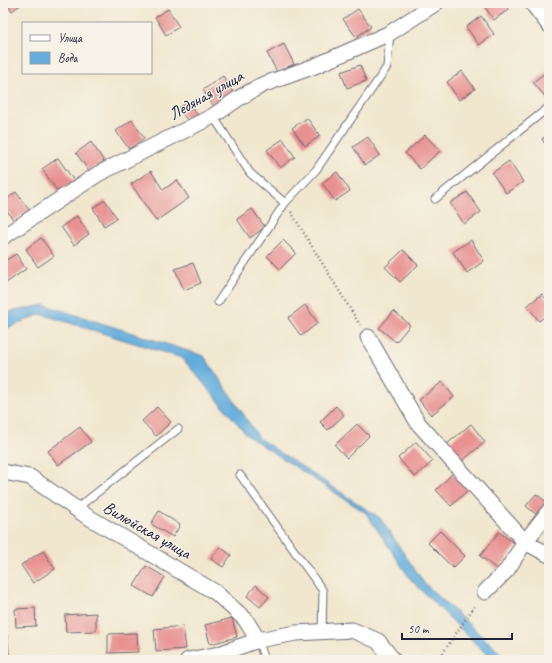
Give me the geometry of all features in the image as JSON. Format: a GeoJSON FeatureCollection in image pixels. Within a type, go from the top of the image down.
{"type":"FeatureCollection","features":[{"type":"Feature","properties":{"kind":"street","name":"Ледяная улица"},"geometry":{"type":"LineString","coordinates":[[3,237],[98,174],[213,116],[262,85],[315,66],[390,34],[436,3]]}},
{"type":"Feature","properties":{"kind":"street"},"geometry":{"type":"LineString","coordinates":[[532,3],[549,25]]}},
{"type":"Feature","properties":{"kind":"street"},"geometry":{"type":"LineString","coordinates":[[368,337],[418,423],[525,542],[549,555]]}},
{"type":"Feature","properties":{"kind":"street","name":"Вилюйская улица"},"geometry":{"type":"LineString","coordinates":[[3,472],[30,477],[76,509],[215,592],[245,619],[258,640]]}},
{"type":"Feature","properties":{"kind":"street"},"geometry":{"type":"LineString","coordinates":[[485,592],[507,570],[525,542],[549,511]]}},
{"type":"Feature","properties":{"kind":"street"},"geometry":{"type":"LineString","coordinates":[[188,660],[219,654],[258,640],[296,633],[352,630],[378,640],[393,660]]}},
{"type":"Feature","properties":{"kind":"lane"},"geometry":{"type":"LineString","coordinates":[[218,302],[285,203],[316,170],[387,67],[390,34]]}},
{"type":"Feature","properties":{"kind":"lane"},"geometry":{"type":"LineString","coordinates":[[435,199],[549,107]]}},
{"type":"Feature","properties":{"kind":"lane"},"geometry":{"type":"LineString","coordinates":[[213,116],[250,173],[285,203]]}},
{"type":"Feature","properties":{"kind":"lane"},"geometry":{"type":"LineString","coordinates":[[76,509],[178,429]]}},
{"type":"Feature","properties":{"kind":"lane"},"geometry":{"type":"LineString","coordinates":[[240,475],[323,591],[322,632]]}},
{"type":"Feature","properties":{"kind":"lane"},"geometry":{"type":"LineString","coordinates":[[258,640],[265,660]]}},
{"type":"Feature","properties":{"kind":"path"},"geometry":{"type":"LineString","coordinates":[[285,203],[368,337]]}},
{"type":"Feature","properties":{"kind":"path"},"geometry":{"type":"LineString","coordinates":[[438,660],[485,592]]}},
{"type":"Feature","properties":{"kind":"water"},"geometry":{"type":"Polygon","coordinates":[[[45,305],[204,356],[260,439],[380,518],[424,583],[508,660],[494,660],[484,652],[411,580],[366,513],[248,436],[182,358],[41,314],[3,330],[3,313],[45,305]]]}},
{"type":"Feature","properties":{"kind":"building"},"geometry":{"type":"Polygon","coordinates":[[[6,3],[23,3],[12,11],[6,3]]]}},
{"type":"Feature","properties":{"kind":"building"},"geometry":{"type":"Polygon","coordinates":[[[482,3],[505,3],[509,9],[494,20],[482,3]]]}},
{"type":"Feature","properties":{"kind":"building"},"geometry":{"type":"Polygon","coordinates":[[[168,9],[179,27],[166,35],[155,17],[168,9]]]}},
{"type":"Feature","properties":{"kind":"building"},"geometry":{"type":"Polygon","coordinates":[[[358,9],[371,27],[356,37],[343,19],[358,9]]]}},
{"type":"Feature","properties":{"kind":"building"},"geometry":{"type":"Polygon","coordinates":[[[481,16],[494,34],[479,45],[466,27],[481,16]]]}},
{"type":"Feature","properties":{"kind":"building"},"geometry":{"type":"Polygon","coordinates":[[[284,44],[294,64],[277,72],[267,53],[284,44]]]}},
{"type":"Feature","properties":{"kind":"building"},"geometry":{"type":"Polygon","coordinates":[[[360,65],[366,81],[347,88],[341,72],[360,65]]]}},
{"type":"Feature","properties":{"kind":"building"},"geometry":{"type":"Polygon","coordinates":[[[549,70],[549,100],[548,100],[533,82],[549,70]]]}},
{"type":"Feature","properties":{"kind":"building"},"geometry":{"type":"Polygon","coordinates":[[[462,71],[475,89],[459,100],[447,82],[462,71]]]}},
{"type":"Feature","properties":{"kind":"building"},"geometry":{"type":"Polygon","coordinates":[[[223,76],[235,95],[215,108],[203,90],[223,76]]]}},
{"type":"Feature","properties":{"kind":"building"},"geometry":{"type":"Polygon","coordinates":[[[188,102],[199,117],[190,124],[178,108],[188,102]]]}},
{"type":"Feature","properties":{"kind":"building"},"geometry":{"type":"Polygon","coordinates":[[[307,118],[320,136],[305,146],[292,128],[307,118]]]}},
{"type":"Feature","properties":{"kind":"building"},"geometry":{"type":"Polygon","coordinates":[[[132,120],[144,138],[129,149],[116,131],[132,120]]]}},
{"type":"Feature","properties":{"kind":"building"},"geometry":{"type":"Polygon","coordinates":[[[549,134],[549,150],[542,139],[549,134]]]}},
{"type":"Feature","properties":{"kind":"building"},"geometry":{"type":"Polygon","coordinates":[[[425,135],[440,151],[420,169],[405,153],[425,135]]]}},
{"type":"Feature","properties":{"kind":"building"},"geometry":{"type":"Polygon","coordinates":[[[368,137],[380,155],[365,165],[353,147],[368,137]]]}},
{"type":"Feature","properties":{"kind":"building"},"geometry":{"type":"Polygon","coordinates":[[[283,139],[295,157],[280,168],[267,150],[283,139]]]}},
{"type":"Feature","properties":{"kind":"building"},"geometry":{"type":"Polygon","coordinates":[[[91,142],[104,161],[89,171],[76,153],[91,142]]]}},
{"type":"Feature","properties":{"kind":"building"},"geometry":{"type":"Polygon","coordinates":[[[58,158],[74,181],[58,192],[42,169],[58,158]]]}},
{"type":"Feature","properties":{"kind":"building"},"geometry":{"type":"Polygon","coordinates":[[[509,161],[523,182],[506,193],[492,173],[509,161]]]}},
{"type":"Feature","properties":{"kind":"building"},"geometry":{"type":"Polygon","coordinates":[[[151,171],[163,190],[177,180],[189,198],[156,221],[131,184],[151,171]]]}},
{"type":"Feature","properties":{"kind":"building"},"geometry":{"type":"Polygon","coordinates":[[[337,172],[350,191],[335,201],[322,183],[337,172]]]}},
{"type":"Feature","properties":{"kind":"building"},"geometry":{"type":"Polygon","coordinates":[[[16,192],[29,210],[14,221],[3,205],[3,202],[16,192]]]}},
{"type":"Feature","properties":{"kind":"building"},"geometry":{"type":"Polygon","coordinates":[[[467,192],[481,212],[464,224],[450,203],[467,192]]]}},
{"type":"Feature","properties":{"kind":"building"},"geometry":{"type":"Polygon","coordinates":[[[105,200],[117,218],[104,226],[93,208],[105,200]]]}},
{"type":"Feature","properties":{"kind":"building"},"geometry":{"type":"Polygon","coordinates":[[[252,209],[265,227],[250,238],[237,219],[252,209]]]}},
{"type":"Feature","properties":{"kind":"building"},"geometry":{"type":"Polygon","coordinates":[[[77,216],[89,234],[74,245],[61,227],[77,216]]]}},
{"type":"Feature","properties":{"kind":"building"},"geometry":{"type":"Polygon","coordinates":[[[41,238],[54,256],[38,267],[26,249],[41,238]]]}},
{"type":"Feature","properties":{"kind":"building"},"geometry":{"type":"Polygon","coordinates":[[[283,240],[296,253],[280,269],[267,256],[283,240]]]}},
{"type":"Feature","properties":{"kind":"building"},"geometry":{"type":"Polygon","coordinates":[[[471,240],[484,261],[467,273],[453,252],[471,240]]]}},
{"type":"Feature","properties":{"kind":"building"},"geometry":{"type":"Polygon","coordinates":[[[403,250],[418,265],[400,282],[385,267],[403,250]]]}},
{"type":"Feature","properties":{"kind":"building"},"geometry":{"type":"Polygon","coordinates":[[[16,254],[26,269],[6,283],[3,279],[3,262],[16,254]]]}},
{"type":"Feature","properties":{"kind":"building"},"geometry":{"type":"Polygon","coordinates":[[[193,263],[201,283],[184,290],[175,269],[193,263]]]}},
{"type":"Feature","properties":{"kind":"building"},"geometry":{"type":"Polygon","coordinates":[[[542,294],[549,302],[549,313],[539,321],[527,306],[542,294]]]}},
{"type":"Feature","properties":{"kind":"building"},"geometry":{"type":"Polygon","coordinates":[[[305,305],[318,323],[301,336],[288,318],[305,305]]]}},
{"type":"Feature","properties":{"kind":"building"},"geometry":{"type":"Polygon","coordinates":[[[394,311],[410,325],[396,342],[379,328],[394,311]]]}},
{"type":"Feature","properties":{"kind":"building"},"geometry":{"type":"Polygon","coordinates":[[[442,382],[454,397],[431,415],[419,400],[442,382]]]}},
{"type":"Feature","properties":{"kind":"building"},"geometry":{"type":"Polygon","coordinates":[[[336,406],[344,415],[328,430],[320,422],[336,406]]]}},
{"type":"Feature","properties":{"kind":"building"},"geometry":{"type":"Polygon","coordinates":[[[157,407],[171,422],[156,436],[142,421],[157,407]]]}},
{"type":"Feature","properties":{"kind":"building"},"geometry":{"type":"Polygon","coordinates":[[[357,424],[369,436],[347,458],[335,445],[357,424]]]}},
{"type":"Feature","properties":{"kind":"building"},"geometry":{"type":"Polygon","coordinates":[[[471,424],[485,442],[462,461],[447,444],[471,424]]]}},
{"type":"Feature","properties":{"kind":"building"},"geometry":{"type":"Polygon","coordinates":[[[80,427],[91,442],[58,465],[48,451],[80,427]]]}},
{"type":"Feature","properties":{"kind":"building"},"geometry":{"type":"Polygon","coordinates":[[[416,442],[433,461],[415,477],[398,458],[416,442]]]}},
{"type":"Feature","properties":{"kind":"building"},"geometry":{"type":"Polygon","coordinates":[[[453,473],[469,489],[451,506],[436,490],[453,473]]]}},
{"type":"Feature","properties":{"kind":"building"},"geometry":{"type":"Polygon","coordinates":[[[536,494],[548,503],[538,516],[526,506],[536,494]]]}},
{"type":"Feature","properties":{"kind":"building"},"geometry":{"type":"Polygon","coordinates":[[[159,511],[180,525],[173,537],[151,524],[159,511]]]}},
{"type":"Feature","properties":{"kind":"building"},"geometry":{"type":"Polygon","coordinates":[[[440,531],[465,556],[453,568],[428,543],[440,531]]]}},
{"type":"Feature","properties":{"kind":"building"},"geometry":{"type":"Polygon","coordinates":[[[499,532],[517,545],[498,570],[480,556],[499,532]]]}},
{"type":"Feature","properties":{"kind":"building"},"geometry":{"type":"Polygon","coordinates":[[[220,547],[231,555],[223,567],[211,559],[220,547]]]}},
{"type":"Feature","properties":{"kind":"building"},"geometry":{"type":"Polygon","coordinates":[[[43,551],[55,569],[33,583],[21,565],[43,551]]]}},
{"type":"Feature","properties":{"kind":"building"},"geometry":{"type":"Polygon","coordinates":[[[146,566],[165,577],[153,597],[134,586],[146,566]]]}},
{"type":"Feature","properties":{"kind":"building"},"geometry":{"type":"Polygon","coordinates":[[[256,585],[269,597],[260,607],[247,596],[256,585]]]}},
{"type":"Feature","properties":{"kind":"building"},"geometry":{"type":"Polygon","coordinates":[[[35,608],[36,626],[16,627],[15,609],[35,608]]]}},
{"type":"Feature","properties":{"kind":"building"},"geometry":{"type":"Polygon","coordinates":[[[96,613],[96,631],[66,632],[65,615],[96,613]]]}},
{"type":"Feature","properties":{"kind":"building"},"geometry":{"type":"Polygon","coordinates":[[[232,618],[237,637],[210,644],[205,625],[232,618]]]}},
{"type":"Feature","properties":{"kind":"building"},"geometry":{"type":"Polygon","coordinates":[[[183,626],[186,649],[156,651],[154,629],[183,626]]]}},
{"type":"Feature","properties":{"kind":"building"},"geometry":{"type":"Polygon","coordinates":[[[137,633],[138,652],[108,653],[108,634],[137,633]]]}},
{"type":"Feature","properties":{"kind":"building"},"geometry":{"type":"Polygon","coordinates":[[[3,635],[7,635],[9,657],[3,658],[3,635]]]}}]}
